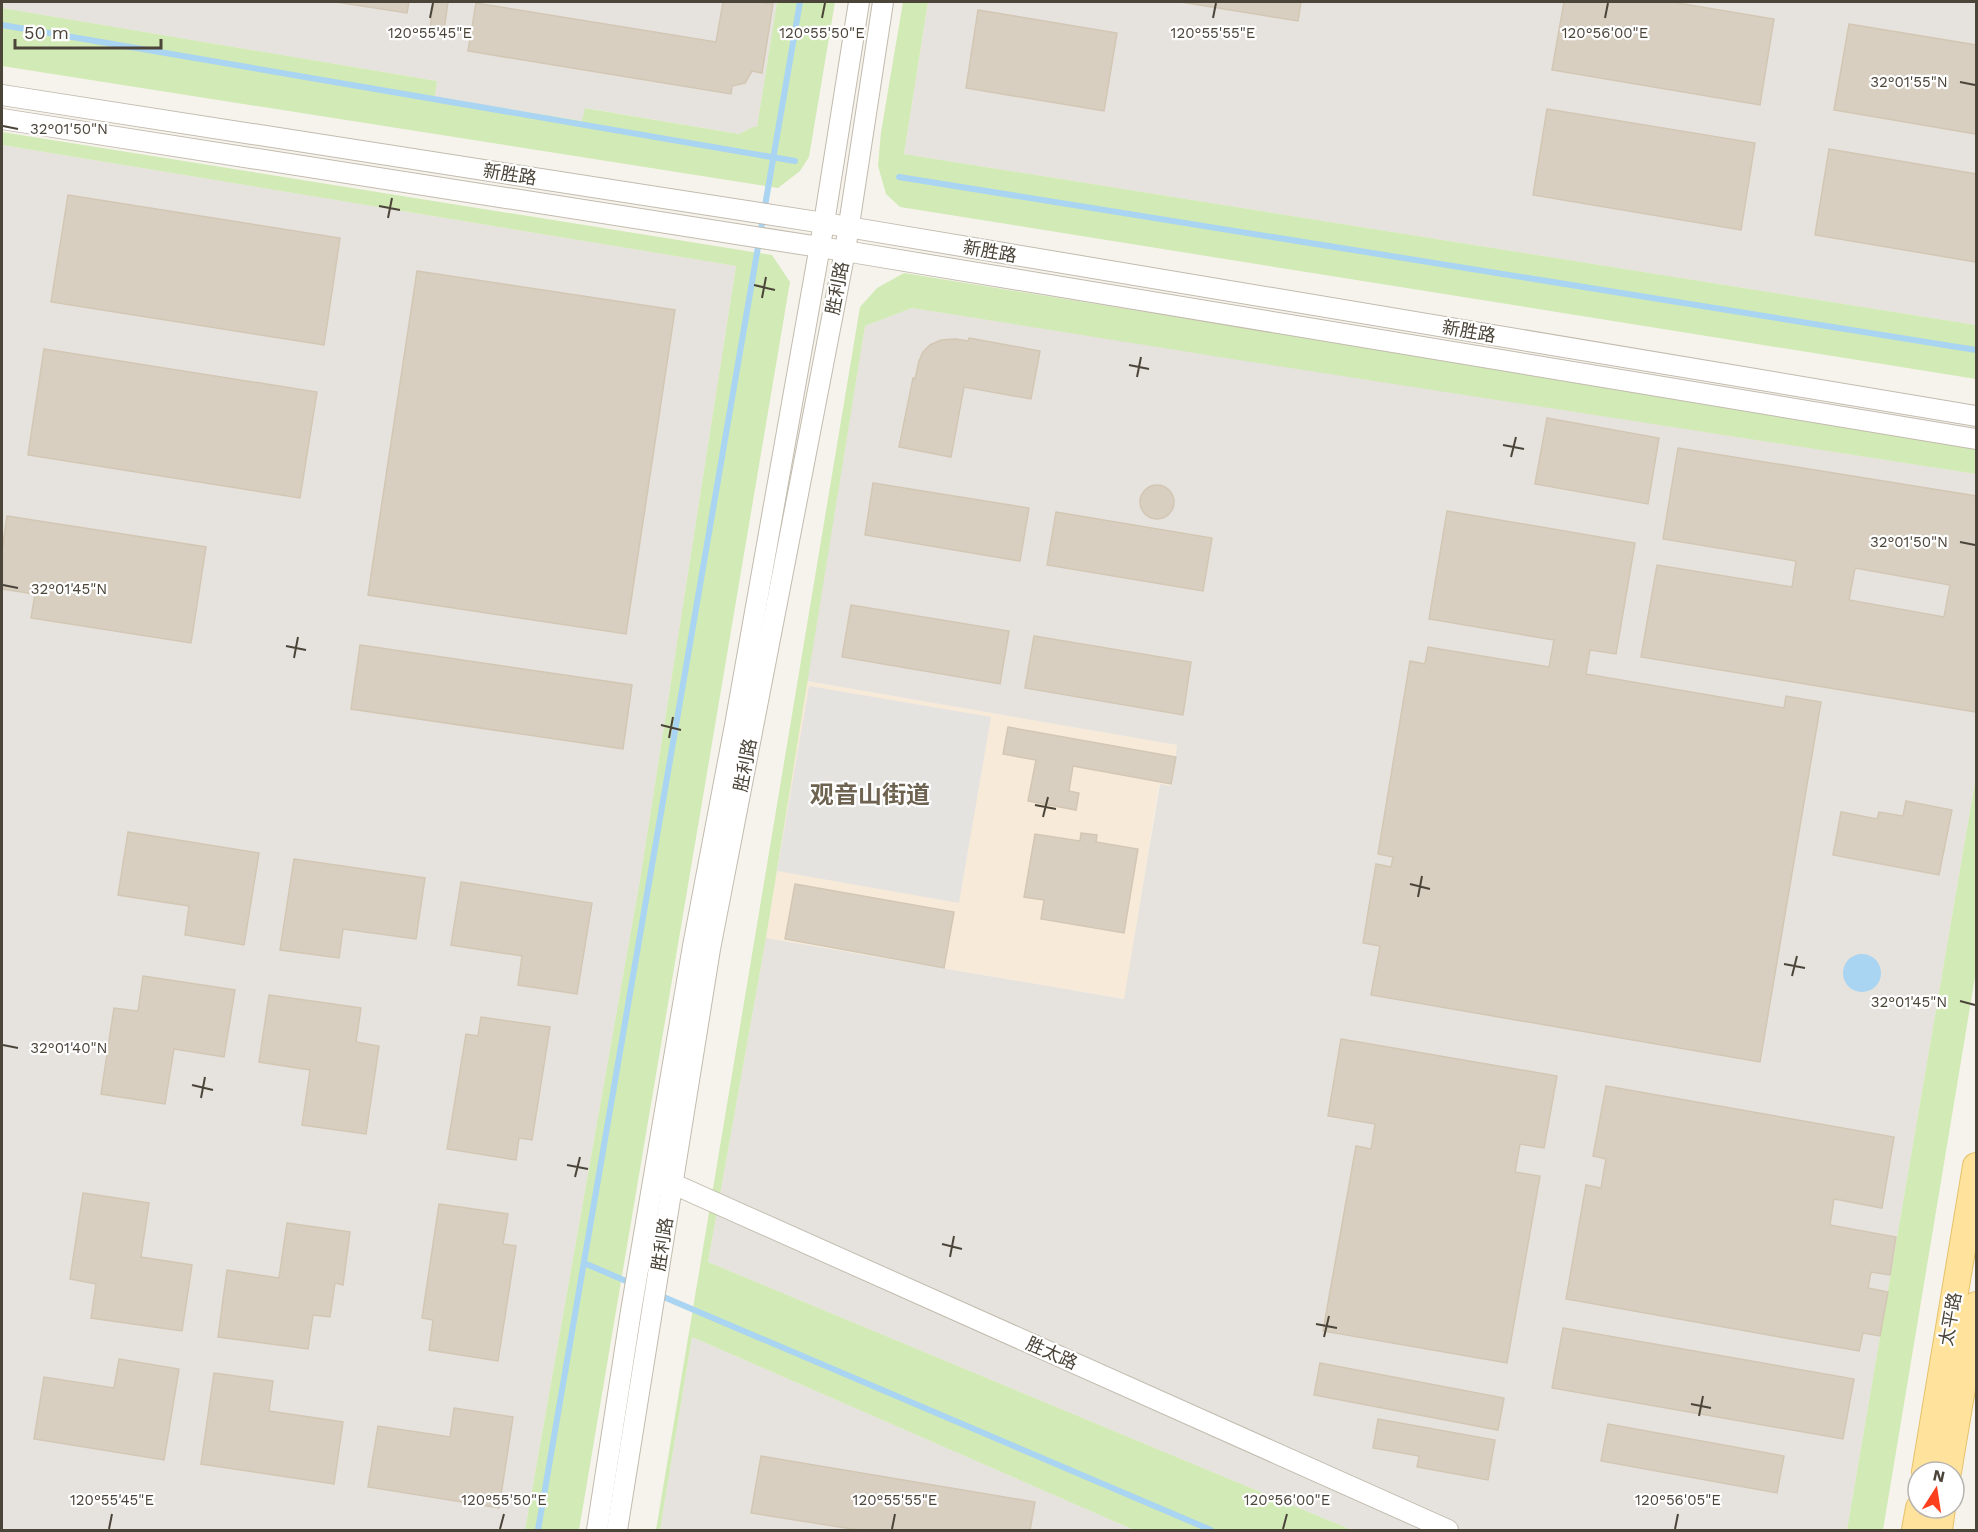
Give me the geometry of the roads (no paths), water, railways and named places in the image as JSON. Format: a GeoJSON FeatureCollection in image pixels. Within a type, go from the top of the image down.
{"type":"FeatureCollection","features":[{"type":"Feature","properties":{"kind":"main road","name":"太平路"},"geometry":{"type":"LineString","coordinates":[[1926,1460],[1977,1166]]}},
{"type":"Feature","properties":{"kind":"main road","name":"太平路"},"geometry":{"type":"LineString","coordinates":[[1950,1460],[1977,1305]]}},
{"type":"Feature","properties":{"kind":"street","name":"胜利路"},"geometry":{"type":"LineString","coordinates":[[664,1179],[693,946],[735,725],[824,223],[859,2]]}},
{"type":"Feature","properties":{"kind":"street","name":"胜利路"},"geometry":{"type":"LineString","coordinates":[[597,1530],[641,1313],[664,1179],[845,251],[883,2]]}},
{"type":"Feature","properties":{"kind":"street","name":"新胜路"},"geometry":{"type":"LineString","coordinates":[[2,95],[824,223],[1977,416]]}},
{"type":"Feature","properties":{"kind":"street","name":"新胜路"},"geometry":{"type":"LineString","coordinates":[[2,119],[845,251],[1977,439]]}},
{"type":"Feature","properties":{"kind":"street","name":"胜太路"},"geometry":{"type":"LineString","coordinates":[[664,1179],[1448,1530]]}},
{"type":"Feature","properties":{"kind":"street","name":"胜利路"},"geometry":{"type":"LineString","coordinates":[[617,1530],[641,1313]]}},
{"type":"Feature","properties":{"kind":"water"},"geometry":{"type":"Polygon","coordinates":[[[1862,954],[1869,955],[1875,960],[1880,966],[1880,980],[1875,986],[1869,991],[1862,992],[1855,991],[1849,986],[1844,980],[1843,973],[1844,966],[1849,960],[1855,955],[1862,954]]]}},
{"type":"Feature","properties":{"kind":"waterway"},"geometry":{"type":"LineString","coordinates":[[538,1530],[800,2]]}},
{"type":"Feature","properties":{"kind":"waterway"},"geometry":{"type":"LineString","coordinates":[[2,25],[795,161]]}},
{"type":"Feature","properties":{"kind":"waterway"},"geometry":{"type":"LineString","coordinates":[[899,177],[1976,350]]}},
{"type":"Feature","properties":{"kind":"waterway"},"geometry":{"type":"LineString","coordinates":[[584,1263],[633,1284]]}},
{"type":"Feature","properties":{"kind":"waterway"},"geometry":{"type":"LineString","coordinates":[[659,1295],[1211,1530]]}},
{"type":"Feature","properties":{"kind":"district","name":"观音山街道"},"geometry":{"type":"Point","coordinates":[870,795]}}]}
